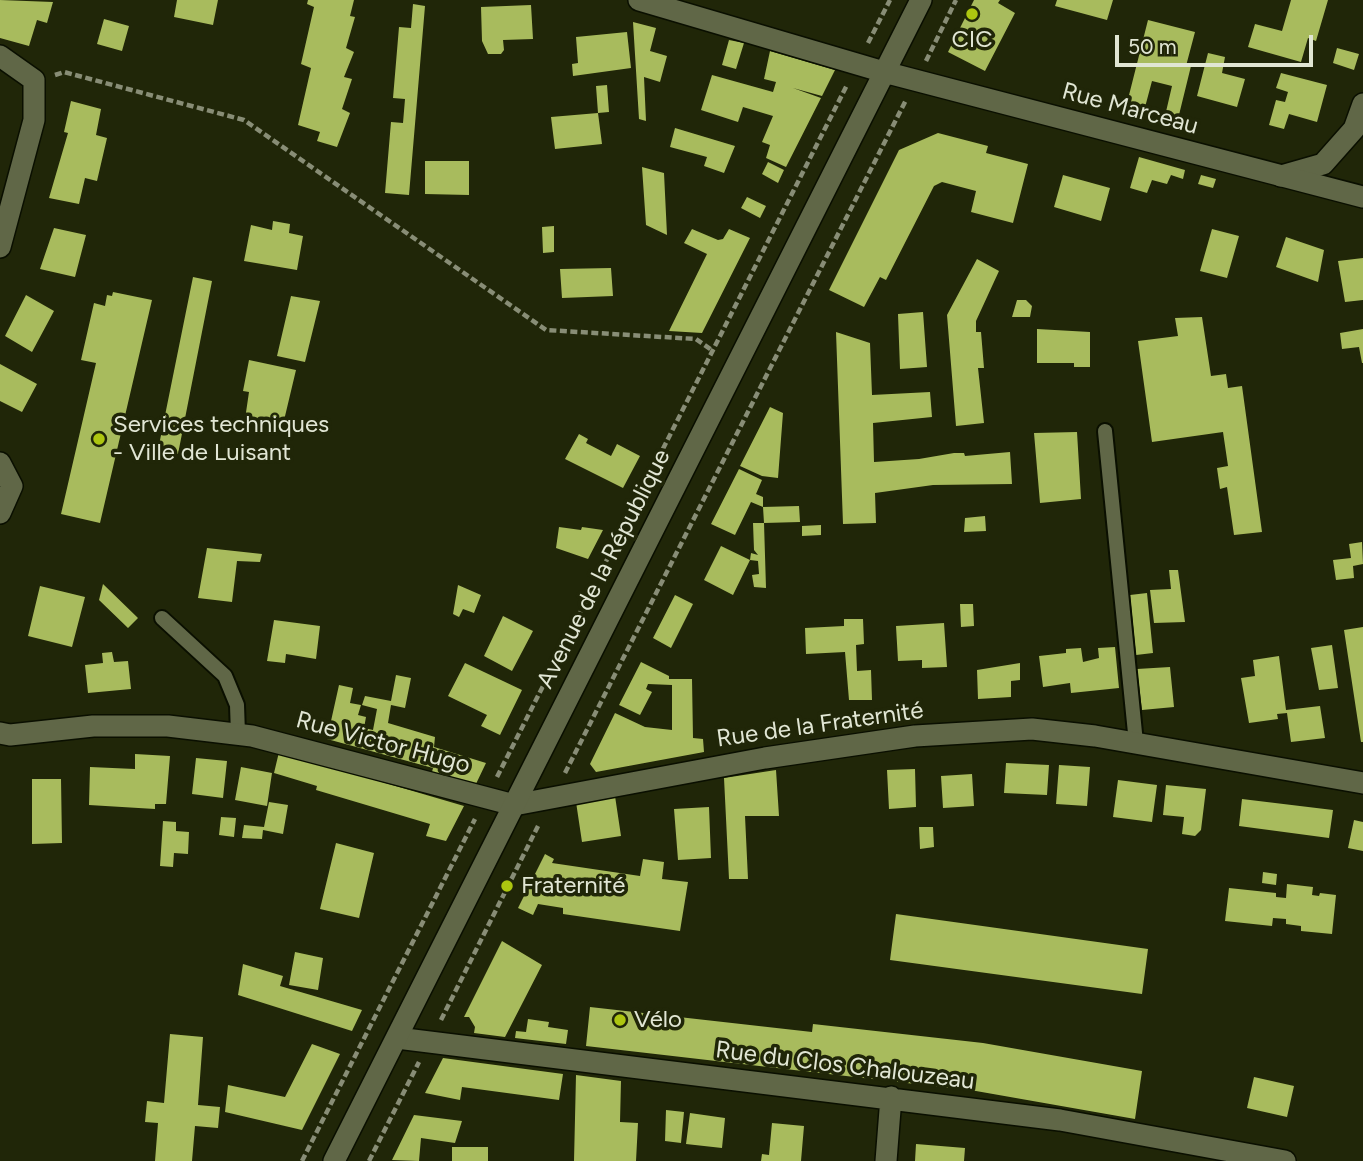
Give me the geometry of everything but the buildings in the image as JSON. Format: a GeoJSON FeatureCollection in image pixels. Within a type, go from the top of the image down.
{"type":"FeatureCollection","features":[{"type":"Feature","properties":{"kind":"street","name":"Rue Marceau"},"geometry":{"type":"LineString","coordinates":[[639,0],[884,72],[1363,197]]}},
{"type":"Feature","properties":{"kind":"street","name":"Avenue de la République"},"geometry":{"type":"LineString","coordinates":[[334,1161],[921,0]]}},
{"type":"Feature","properties":{"kind":"street"},"geometry":{"type":"LineString","coordinates":[[0,56],[34,80],[34,120],[0,247]]}},
{"type":"Feature","properties":{"kind":"street"},"geometry":{"type":"LineString","coordinates":[[1281,176],[1323,164],[1354,129],[1363,104]]}},
{"type":"Feature","properties":{"kind":"street"},"geometry":{"type":"LineString","coordinates":[[0,463],[12,486],[0,513]]}},
{"type":"Feature","properties":{"kind":"street","name":"Rue Victor Hugo"},"geometry":{"type":"LineString","coordinates":[[0,733],[10,735],[93,726],[168,726],[238,734],[302,747],[514,805]]}},
{"type":"Feature","properties":{"kind":"street","name":"Rue de la Fraternité"},"geometry":{"type":"LineString","coordinates":[[514,805],[765,758],[915,736],[1032,729],[1136,743],[1363,783]]}},
{"type":"Feature","properties":{"kind":"street","name":"Rue du Clos Chalouzeau"},"geometry":{"type":"LineString","coordinates":[[397,1038],[1060,1119],[1285,1161]]}},
{"type":"Feature","properties":{"kind":"street"},"geometry":{"type":"LineString","coordinates":[[886,1161],[891,1097]]}},
{"type":"Feature","properties":{"kind":"lane"},"geometry":{"type":"LineString","coordinates":[[1105,431],[1136,743]]}},
{"type":"Feature","properties":{"kind":"lane"},"geometry":{"type":"LineString","coordinates":[[162,618],[225,676],[237,705],[238,734]]}},
{"type":"Feature","properties":{"kind":"path"},"geometry":{"type":"LineString","coordinates":[[302,1161],[890,0]]}},
{"type":"Feature","properties":{"kind":"path"},"geometry":{"type":"LineString","coordinates":[[369,1161],[956,0]]}},
{"type":"Feature","properties":{"kind":"path"},"geometry":{"type":"LineString","coordinates":[[34,80],[64,72],[244,120],[546,330],[696,339],[713,351]]}},
{"type":"Feature","properties":{"kind":"place","name":"CIC"},"geometry":{"type":"Point","coordinates":[972,14]}},
{"type":"Feature","properties":{"kind":"place","name":"Services techniques - Ville de Luisant"},"geometry":{"type":"Point","coordinates":[99,439]}},
{"type":"Feature","properties":{"kind":"place","name":"Fraternité"},"geometry":{"type":"Point","coordinates":[507,886]}},
{"type":"Feature","properties":{"kind":"place","name":"Vélo"},"geometry":{"type":"Point","coordinates":[620,1020]}}]}
